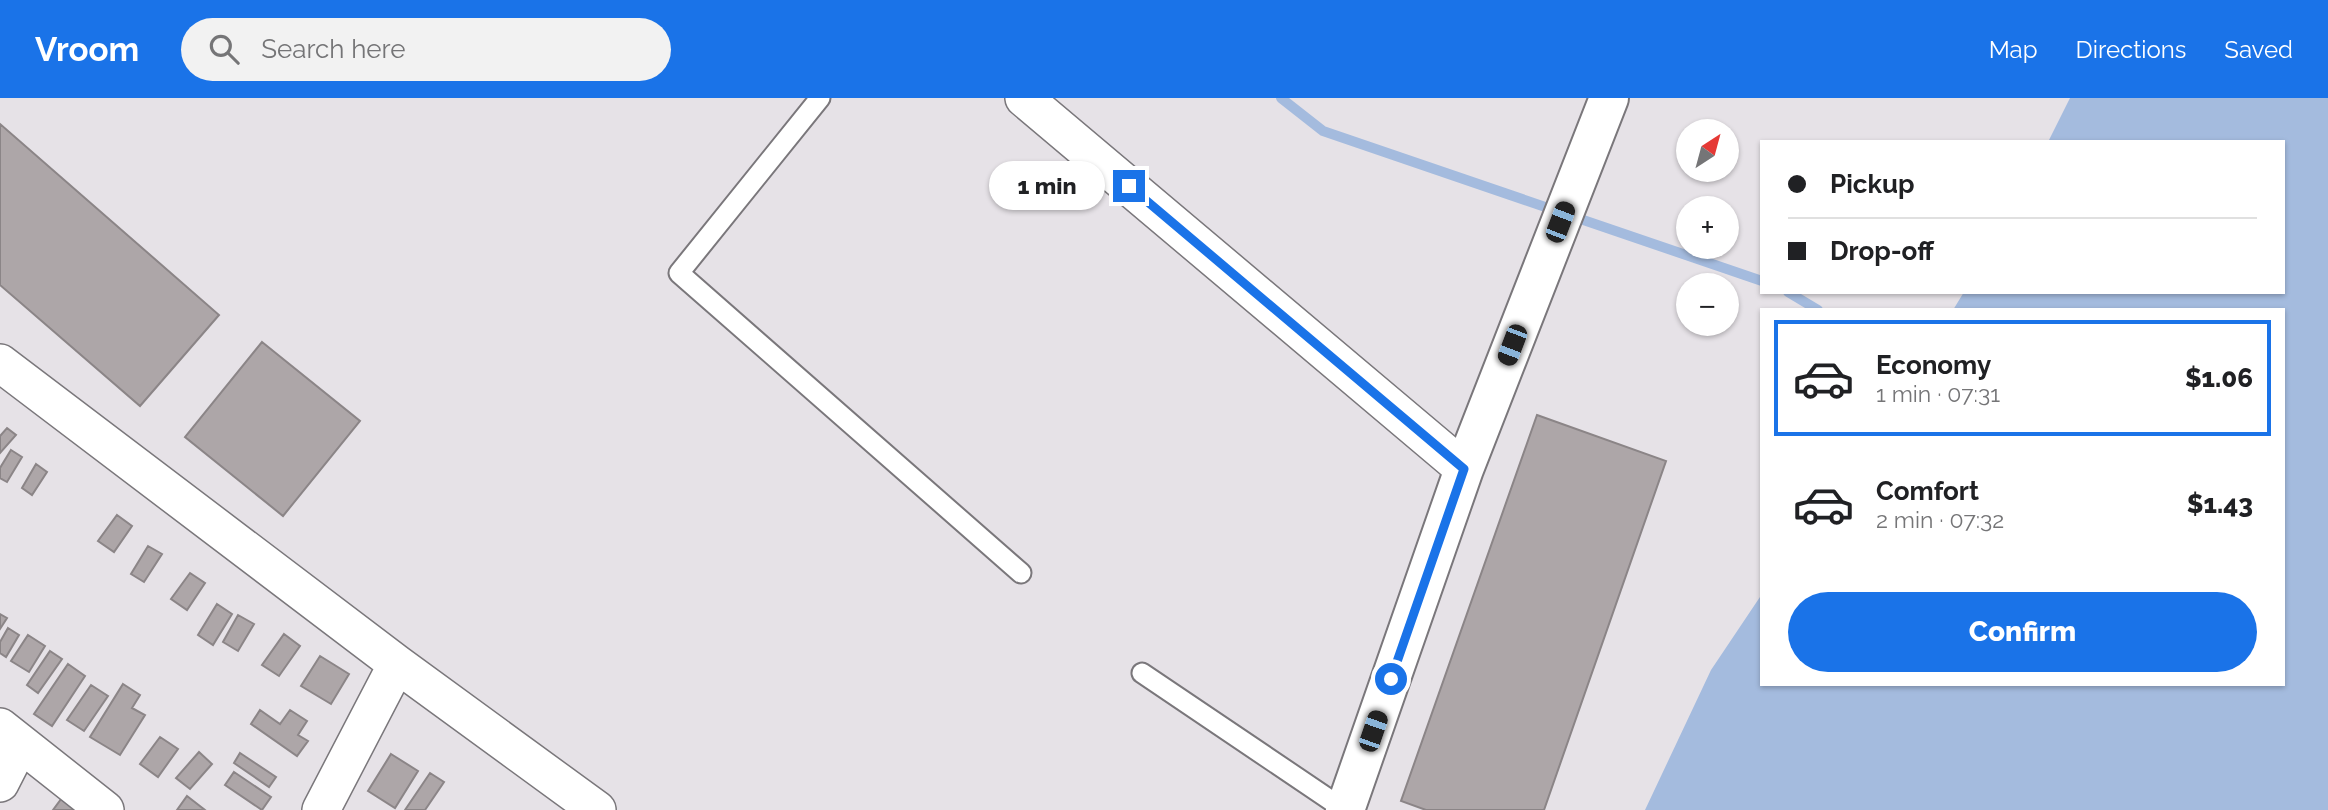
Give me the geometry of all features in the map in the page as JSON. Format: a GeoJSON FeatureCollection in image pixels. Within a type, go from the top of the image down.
{"type":"FeatureCollection","features":[{"type":"Feature","properties":{"kind":"street"},"geometry":{"type":"LineString","coordinates":[[1024,98],[1464,469]]}},
{"type":"Feature","properties":{"kind":"street"},"geometry":{"type":"LineString","coordinates":[[1345,810],[1464,469],[1609,98]]}},
{"type":"Feature","properties":{"kind":"street"},"geometry":{"type":"LineString","coordinates":[[0,363],[397,664],[597,810]]}},
{"type":"Feature","properties":{"kind":"street"},"geometry":{"type":"LineString","coordinates":[[321,810],[397,664]]}},
{"type":"Feature","properties":{"kind":"street"},"geometry":{"type":"LineString","coordinates":[[0,783],[10,735],[105,810]]}},
{"type":"Feature","properties":{"kind":"lane"},"geometry":{"type":"LineString","coordinates":[[820,98],[679,273],[1021,573]]}},
{"type":"Feature","properties":{"kind":"lane"},"geometry":{"type":"LineString","coordinates":[[1142,673],[1345,810]]}},
{"type":"Feature","properties":{"kind":"water"},"geometry":{"type":"Polygon","coordinates":[[[2070,98],[2328,98],[2328,810],[1645,810],[1711,670],[1760,597],[1760,686],[2285,686],[2285,308],[1954,308],[1963,294],[2285,294],[2285,140],[2049,140],[2070,98]]]}},
{"type":"Feature","properties":{"kind":"building"},"geometry":{"type":"Polygon","coordinates":[[[0,124],[219,315],[140,406],[0,285],[0,124]]]}},
{"type":"Feature","properties":{"kind":"building"},"geometry":{"type":"Polygon","coordinates":[[[262,342],[360,421],[283,516],[185,437],[262,342]]]}},
{"type":"Feature","properties":{"kind":"building"},"geometry":{"type":"Polygon","coordinates":[[[1537,415],[1666,461],[1544,810],[1426,810],[1401,801],[1537,415]]]}},
{"type":"Feature","properties":{"kind":"building"},"geometry":{"type":"Polygon","coordinates":[[[7,428],[16,435],[0,453],[0,436],[7,428]]]}},
{"type":"Feature","properties":{"kind":"building"},"geometry":{"type":"Polygon","coordinates":[[[11,450],[22,457],[7,482],[0,478],[0,468],[11,450]]]}},
{"type":"Feature","properties":{"kind":"building"},"geometry":{"type":"Polygon","coordinates":[[[36,464],[47,472],[32,495],[22,488],[36,464]]]}},
{"type":"Feature","properties":{"kind":"building"},"geometry":{"type":"Polygon","coordinates":[[[117,515],[132,526],[114,552],[98,541],[117,515]]]}},
{"type":"Feature","properties":{"kind":"building"},"geometry":{"type":"Polygon","coordinates":[[[148,546],[162,554],[144,582],[131,574],[148,546]]]}},
{"type":"Feature","properties":{"kind":"building"},"geometry":{"type":"Polygon","coordinates":[[[190,573],[205,583],[187,610],[171,599],[190,573]]]}},
{"type":"Feature","properties":{"kind":"building"},"geometry":{"type":"Polygon","coordinates":[[[217,604],[232,614],[213,645],[198,635],[217,604]]]}},
{"type":"Feature","properties":{"kind":"building"},"geometry":{"type":"Polygon","coordinates":[[[0,614],[7,618],[0,629],[0,614]]]}},
{"type":"Feature","properties":{"kind":"building"},"geometry":{"type":"Polygon","coordinates":[[[238,615],[254,624],[238,651],[223,642],[238,615]]]}},
{"type":"Feature","properties":{"kind":"building"},"geometry":{"type":"Polygon","coordinates":[[[8,628],[19,635],[6,657],[0,653],[0,642],[8,628]]]}},
{"type":"Feature","properties":{"kind":"building"},"geometry":{"type":"Polygon","coordinates":[[[284,634],[300,646],[279,676],[262,665],[284,634]]]}},
{"type":"Feature","properties":{"kind":"building"},"geometry":{"type":"Polygon","coordinates":[[[28,635],[45,646],[29,672],[11,661],[28,635]]]}},
{"type":"Feature","properties":{"kind":"building"},"geometry":{"type":"Polygon","coordinates":[[[50,651],[62,659],[38,693],[27,685],[50,651]]]}},
{"type":"Feature","properties":{"kind":"building"},"geometry":{"type":"Polygon","coordinates":[[[320,656],[349,674],[331,704],[301,686],[320,656]]]}},
{"type":"Feature","properties":{"kind":"building"},"geometry":{"type":"Polygon","coordinates":[[[68,664],[85,676],[52,726],[34,714],[68,664]]]}},
{"type":"Feature","properties":{"kind":"building"},"geometry":{"type":"Polygon","coordinates":[[[123,684],[140,695],[132,708],[145,715],[120,755],[90,737],[123,684]]]}},
{"type":"Feature","properties":{"kind":"building"},"geometry":{"type":"Polygon","coordinates":[[[91,685],[108,696],[84,731],[67,720],[91,685]]]}},
{"type":"Feature","properties":{"kind":"building"},"geometry":{"type":"Polygon","coordinates":[[[260,710],[280,724],[290,710],[307,721],[298,735],[308,741],[297,756],[251,724],[260,710]]]}},
{"type":"Feature","properties":{"kind":"building"},"geometry":{"type":"Polygon","coordinates":[[[160,737],[178,749],[158,777],[140,764],[160,737]]]}},
{"type":"Feature","properties":{"kind":"building"},"geometry":{"type":"Polygon","coordinates":[[[199,752],[212,764],[190,789],[176,778],[199,752]]]}},
{"type":"Feature","properties":{"kind":"building"},"geometry":{"type":"Polygon","coordinates":[[[240,753],[276,777],[269,787],[234,763],[240,753]]]}},
{"type":"Feature","properties":{"kind":"building"},"geometry":{"type":"Polygon","coordinates":[[[391,754],[418,771],[395,808],[368,791],[391,754]]]}},
{"type":"Feature","properties":{"kind":"building"},"geometry":{"type":"Polygon","coordinates":[[[234,772],[271,797],[262,810],[225,785],[234,772]]]}},
{"type":"Feature","properties":{"kind":"building"},"geometry":{"type":"Polygon","coordinates":[[[430,773],[444,782],[425,810],[405,810],[430,773]]]}},
{"type":"Feature","properties":{"kind":"building"},"geometry":{"type":"Polygon","coordinates":[[[64,795],[78,810],[53,810],[64,795]]]}},
{"type":"Feature","properties":{"kind":"building"},"geometry":{"type":"Polygon","coordinates":[[[187,796],[205,810],[177,810],[187,796]]]}},
{"type":"Feature","properties":{"kind":"waterway"},"geometry":{"type":"LineString","coordinates":[[1281,98],[1323,131],[1760,280]]}},
{"type":"Feature","properties":{"kind":"waterway"},"geometry":{"type":"LineString","coordinates":[[1791,294],[1815,308]]}},
{"type":"Feature","properties":{"kind":"route"},"geometry":{"type":"LineString","coordinates":[[1129,186],[1464,469],[1391,679]]}}]}
